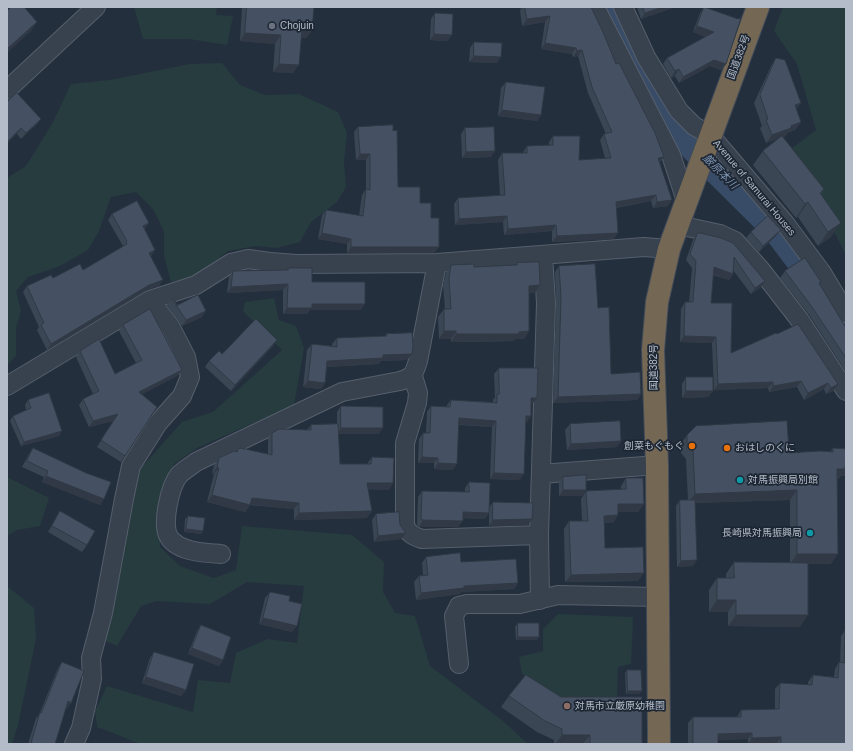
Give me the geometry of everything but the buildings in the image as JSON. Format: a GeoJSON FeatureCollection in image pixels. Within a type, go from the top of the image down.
{"type":"FeatureCollection","features":[{"type":"Feature","properties":{"kind":"highway","name":"国道382号"},"geometry":{"type":"LineString","coordinates":[[660,744],[653,350],[657,302],[669,249],[758,7]]}},
{"type":"Feature","properties":{"kind":"street"},"geometry":{"type":"LineString","coordinates":[[7,90],[96,7]]}},
{"type":"Feature","properties":{"kind":"street"},"geometry":{"type":"LineString","coordinates":[[595,7],[671,155],[686,204]]}},
{"type":"Feature","properties":{"kind":"street","name":"Avenue of Samurai Houses"},"geometry":{"type":"LineString","coordinates":[[624,7],[646,57],[679,111],[709,139],[784,222],[822,273],[846,313]]}},
{"type":"Feature","properties":{"kind":"street"},"geometry":{"type":"LineString","coordinates":[[678,225],[720,234],[735,240],[761,270],[799,319],[846,391]]}},
{"type":"Feature","properties":{"kind":"street"},"geometry":{"type":"LineString","coordinates":[[7,386],[150,300],[196,285],[231,263],[248,258],[270,262],[297,264],[437,263],[644,247],[669,249]]}},
{"type":"Feature","properties":{"kind":"street"},"geometry":{"type":"LineString","coordinates":[[540,600],[539,535],[546,303],[543,255]]}},
{"type":"Feature","properties":{"kind":"street"},"geometry":{"type":"LineString","coordinates":[[220,554],[190,551],[169,538],[165,524],[169,500],[179,476],[196,462],[342,392],[400,381],[412,376],[418,361],[437,263]]}},
{"type":"Feature","properties":{"kind":"street"},"geometry":{"type":"LineString","coordinates":[[74,744],[81,728],[92,679],[91,658],[103,613],[131,466],[158,423],[182,396],[190,377],[186,357],[170,326],[150,300]]}},
{"type":"Feature","properties":{"kind":"street"},"geometry":{"type":"LineString","coordinates":[[412,376],[418,393],[417,403],[405,443],[405,526],[408,532],[413,536],[422,539],[539,535]]}},
{"type":"Feature","properties":{"kind":"street"},"geometry":{"type":"LineString","coordinates":[[541,474],[656,465]]}},
{"type":"Feature","properties":{"kind":"street"},"geometry":{"type":"LineString","coordinates":[[459,664],[454,616],[459,606],[467,604],[520,604],[558,595],[658,597]]}},
{"type":"Feature","properties":{"kind":"green space"},"geometry":{"type":"Polygon","coordinates":[[[134,7],[217,7],[216,15],[233,16],[227,45],[189,39],[143,39],[134,7]]]}},
{"type":"Feature","properties":{"kind":"green space"},"geometry":{"type":"Polygon","coordinates":[[[783,7],[846,7],[846,255],[822,207],[787,152],[816,130],[797,64],[774,31],[783,7]]]}},
{"type":"Feature","properties":{"kind":"green space"},"geometry":{"type":"Polygon","coordinates":[[[222,63],[240,85],[265,95],[299,94],[338,112],[347,133],[344,162],[346,187],[337,202],[311,222],[300,242],[277,248],[256,246],[228,251],[197,276],[171,282],[164,256],[164,232],[153,209],[136,192],[111,197],[99,231],[88,250],[60,266],[28,277],[16,291],[21,311],[16,328],[16,356],[7,365],[7,178],[26,166],[52,124],[71,84],[110,80],[189,64],[222,63]]]}},
{"type":"Feature","properties":{"kind":"green space"},"geometry":{"type":"Polygon","coordinates":[[[274,298],[279,320],[296,326],[304,348],[294,405],[197,448],[174,464],[162,488],[160,547],[180,566],[214,578],[236,570],[242,526],[352,535],[384,562],[383,592],[395,613],[415,616],[430,666],[503,721],[528,744],[141,744],[97,727],[95,711],[107,686],[193,712],[198,680],[230,683],[236,653],[268,639],[297,643],[304,586],[247,582],[210,604],[157,601],[141,606],[117,646],[103,640],[141,468],[182,422],[213,412],[282,350],[243,311],[245,302],[274,298]]]}},
{"type":"Feature","properties":{"kind":"green space"},"geometry":{"type":"Polygon","coordinates":[[[7,477],[49,498],[40,526],[17,530],[7,536],[7,477]]]}},
{"type":"Feature","properties":{"kind":"green space"},"geometry":{"type":"Polygon","coordinates":[[[7,586],[34,608],[36,639],[18,725],[12,744],[7,744],[7,586]]]}},
{"type":"Feature","properties":{"kind":"green space"},"geometry":{"type":"Polygon","coordinates":[[[558,614],[633,617],[631,664],[618,667],[617,699],[558,698],[522,674],[519,657],[543,651],[543,629],[558,614]]]}},
{"type":"Feature","properties":{"kind":"waterway","name":"厳原本川"},"geometry":{"type":"LineString","coordinates":[[612,7],[640,67],[669,121],[777,228],[833,302],[846,327]]}},
{"type":"Feature","properties":{"kind":"place","name":"Chojuin"},"geometry":{"type":"Point","coordinates":[272,26]}},
{"type":"Feature","properties":{"kind":"place","name":"創菜もぐもぐ"},"geometry":{"type":"Point","coordinates":[692,446]}},
{"type":"Feature","properties":{"kind":"place","name":"おはしのくに"},"geometry":{"type":"Point","coordinates":[727,448]}},
{"type":"Feature","properties":{"kind":"place","name":"対馬振興局別館"},"geometry":{"type":"Point","coordinates":[740,480]}},
{"type":"Feature","properties":{"kind":"place","name":"長崎県対馬振興局"},"geometry":{"type":"Point","coordinates":[810,533]}},
{"type":"Feature","properties":{"kind":"place","name":"対馬市立厳原幼稚園"},"geometry":{"type":"Point","coordinates":[567,706]}}]}
